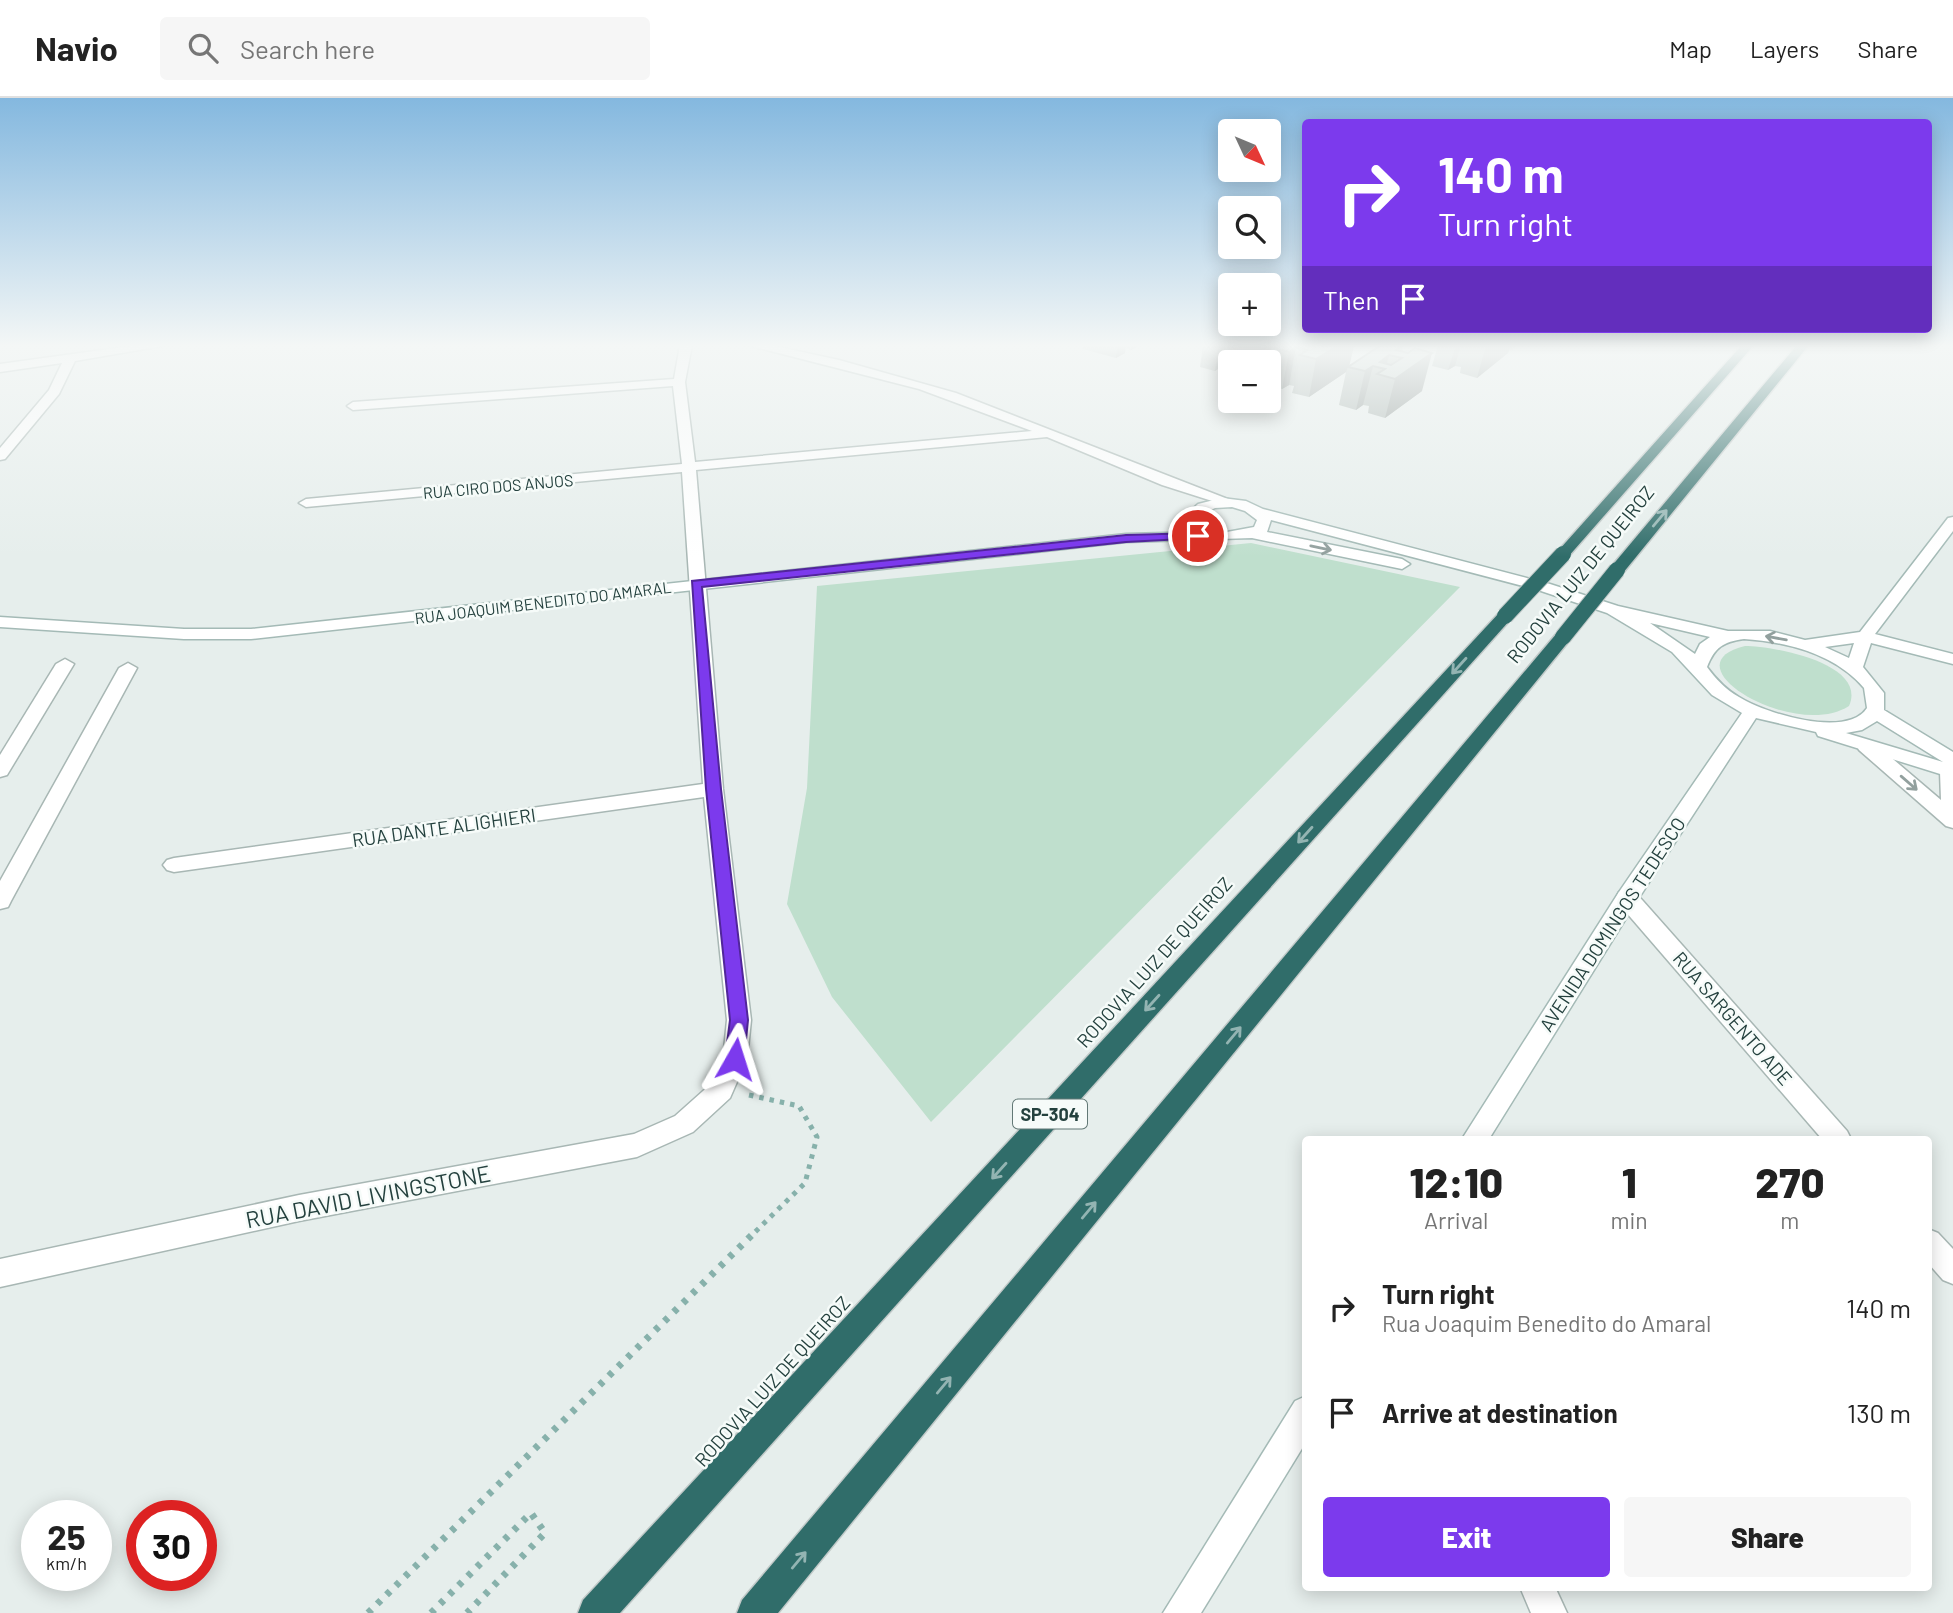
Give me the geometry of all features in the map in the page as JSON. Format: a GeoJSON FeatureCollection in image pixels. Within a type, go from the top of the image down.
{"type":"FeatureCollection","features":[{"type":"Feature","properties":{"kind":"highway","name":"RODOVIA LUIZ DE QUEIROZ"},"geometry":{"type":"LineString","coordinates":[[596,1613],[1563,554],[1685,416]]}},
{"type":"Feature","properties":{"kind":"highway","name":"RODOVIA LUIZ DE QUEIROZ"},"geometry":{"type":"LineString","coordinates":[[755,1613],[1745,416]]}},
{"type":"Feature","properties":{"kind":"street"},"geometry":{"type":"LineString","coordinates":[[0,456],[34,416]]}},
{"type":"Feature","properties":{"kind":"street"},"geometry":{"type":"LineString","coordinates":[[683,416],[713,789],[739,1020],[735,1059],[721,1090]]}},
{"type":"Feature","properties":{"kind":"street"},"geometry":{"type":"LineString","coordinates":[[1002,416],[1050,433],[1173,487],[1260,513],[1544,587],[1613,610],[1727,636],[1763,636],[1805,644],[1854,668],[1870,683],[1877,698],[1875,712],[1863,722],[1841,727],[1813,727]]}},
{"type":"Feature","properties":{"kind":"street","name":"RUA CIRO DOS ANJOS"},"geometry":{"type":"LineString","coordinates":[[306,503],[1050,433]]}},
{"type":"Feature","properties":{"kind":"street"},"geometry":{"type":"LineString","coordinates":[[1173,487],[1202,528],[1222,535]]}},
{"type":"Feature","properties":{"kind":"street","name":"RUA JOAQUIM BENEDITO DO AMARAL"},"geometry":{"type":"LineString","coordinates":[[1126,538],[1195,515],[1209,505],[1231,503]]}},
{"type":"Feature","properties":{"kind":"street"},"geometry":{"type":"LineString","coordinates":[[1254,534],[1265,524],[1260,513]]}},
{"type":"Feature","properties":{"kind":"street"},"geometry":{"type":"LineString","coordinates":[[1854,668],[1865,636],[1953,522]]}},
{"type":"Feature","properties":{"kind":"street","name":"RUA JOAQUIM BENEDITO DO AMARAL"},"geometry":{"type":"LineString","coordinates":[[0,622],[184,634],[251,634],[1126,538],[1254,534],[1390,562],[1474,570]]}},
{"type":"Feature","properties":{"kind":"street"},"geometry":{"type":"LineString","coordinates":[[1613,610],[1673,645],[1699,666],[1708,681],[1726,697],[1752,711],[1813,727],[1866,746],[1952,767]]}},
{"type":"Feature","properties":{"kind":"street"},"geometry":{"type":"LineString","coordinates":[[1699,666],[1700,653],[1710,642],[1727,636]]}},
{"type":"Feature","properties":{"kind":"street"},"geometry":{"type":"LineString","coordinates":[[1805,644],[1865,636],[1953,659]]}},
{"type":"Feature","properties":{"kind":"street"},"geometry":{"type":"LineString","coordinates":[[0,771],[65,664]]}},
{"type":"Feature","properties":{"kind":"street"},"geometry":{"type":"LineString","coordinates":[[0,901],[128,668]]}},
{"type":"Feature","properties":{"kind":"street","name":"AVENIDA DOMINGOS TEDESCO"},"geometry":{"type":"LineString","coordinates":[[1477,1136],[1627,898],[1752,711]]}},
{"type":"Feature","properties":{"kind":"street"},"geometry":{"type":"LineString","coordinates":[[1875,712],[1952,767]]}},
{"type":"Feature","properties":{"kind":"street"},"geometry":{"type":"LineString","coordinates":[[1866,746],[1952,820]]}},
{"type":"Feature","properties":{"kind":"street"},"geometry":{"type":"LineString","coordinates":[[1952,767],[1952,820]]}},
{"type":"Feature","properties":{"kind":"street","name":"RUA DANTE ALIGHIERI"},"geometry":{"type":"LineString","coordinates":[[174,865],[713,789]]}},
{"type":"Feature","properties":{"kind":"street","name":"RUA SARGENTO ADE"},"geometry":{"type":"LineString","coordinates":[[1627,898],[1835,1136]]}},
{"type":"Feature","properties":{"kind":"street","name":"RUA DAVID LIVINGSTONE"},"geometry":{"type":"LineString","coordinates":[[0,1273],[299,1208],[636,1144],[684,1124],[721,1090]]}},
{"type":"Feature","properties":{"kind":"street"},"geometry":{"type":"LineString","coordinates":[[1932,1246],[1953,1270]]}},
{"type":"Feature","properties":{"kind":"street"},"geometry":{"type":"LineString","coordinates":[[1181,1613],[1302,1418]]}},
{"type":"Feature","properties":{"kind":"street"},"geometry":{"type":"LineString","coordinates":[[1539,1591],[1549,1613]]}},
{"type":"Feature","properties":{"kind":"path"},"geometry":{"type":"LineString","coordinates":[[368,1613],[805,1183],[817,1137],[799,1106],[721,1090]]}},
{"type":"Feature","properties":{"kind":"path"},"geometry":{"type":"LineString","coordinates":[[431,1613],[531,1513],[545,1533],[467,1613]]}},
{"type":"Feature","properties":{"kind":"green space"},"geometry":{"type":"Polygon","coordinates":[[[1251,543],[1460,587],[931,1122],[832,997],[787,904],[807,788],[817,586],[1251,543]]]}},
{"type":"Feature","properties":{"kind":"green space"},"geometry":{"type":"Polygon","coordinates":[[[1745,646],[1795,654],[1832,668],[1845,678],[1851,691],[1849,706],[1826,714],[1799,714],[1771,707],[1747,696],[1729,683],[1720,668],[1724,655],[1745,646]]]}},
{"type":"Feature","properties":{"kind":"route"},"geometry":{"type":"LineString","coordinates":[[735,1059],[739,1020],[713,789],[696,584],[1126,538],[1198,536]]}}]}
